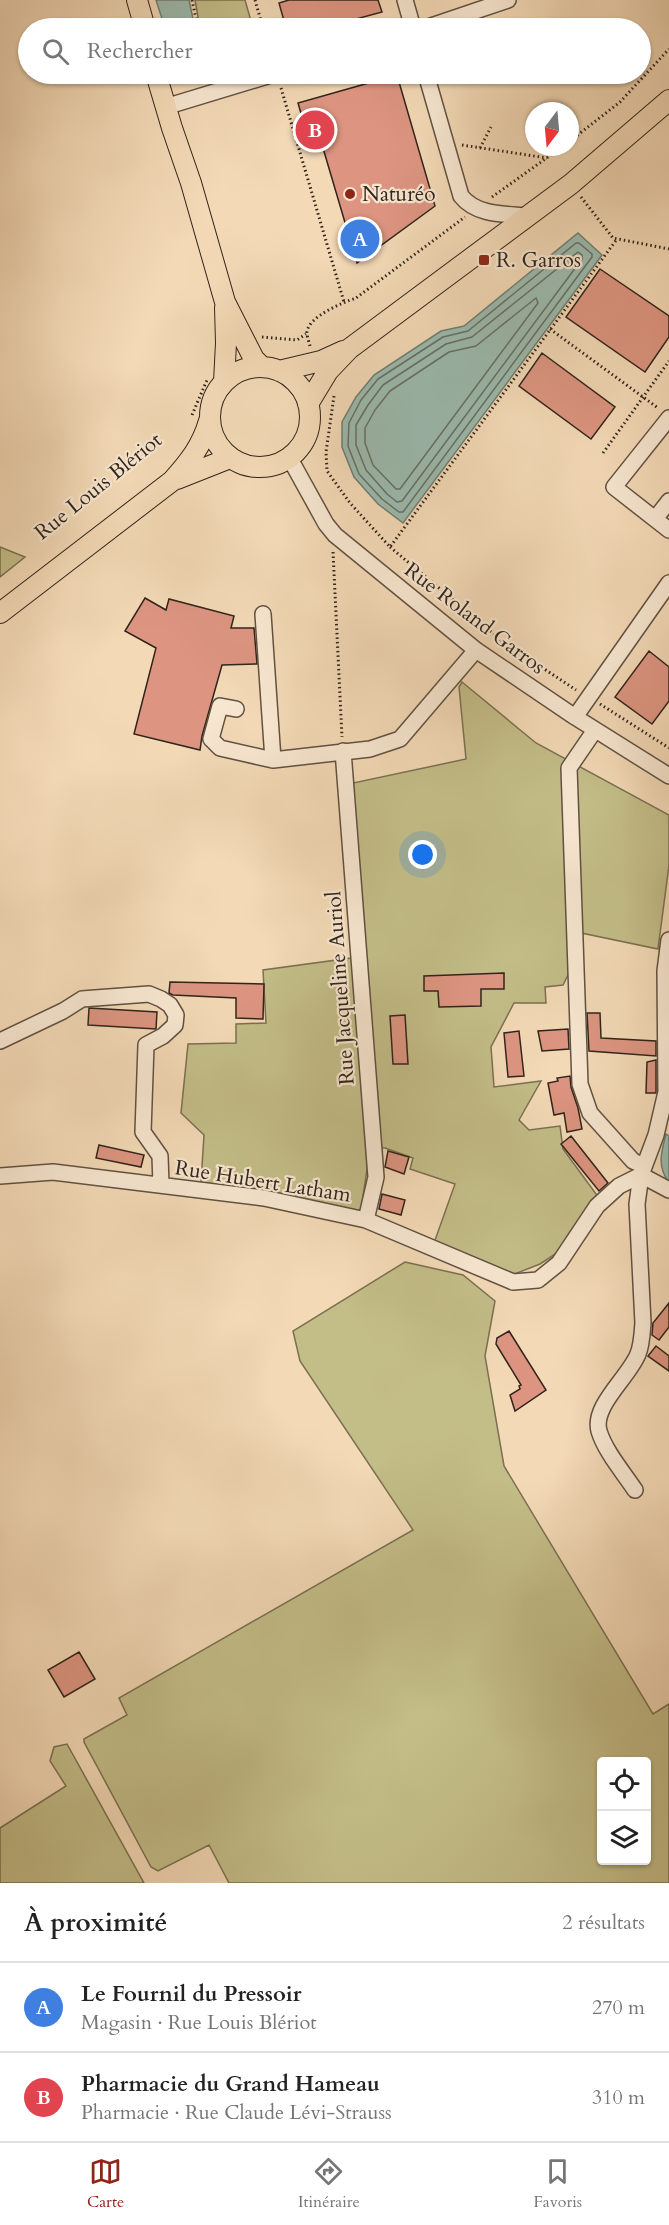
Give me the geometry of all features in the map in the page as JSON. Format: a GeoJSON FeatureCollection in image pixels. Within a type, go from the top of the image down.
{"type":"FeatureCollection","features":[{"type":"Feature","properties":{"kind":"main road"},"geometry":{"type":"LineString","coordinates":[[137,0],[142,18]]}},
{"type":"Feature","properties":{"kind":"main road"},"geometry":{"type":"LineString","coordinates":[[159,84],[191,183],[225,302],[255,359],[297,384],[308,404],[309,428],[298,449],[289,458],[275,465],[260,467],[244,465],[230,458],[200,421],[210,407],[215,393],[226,343],[225,302]]}},
{"type":"Feature","properties":{"kind":"main road"},"geometry":{"type":"LineString","coordinates":[[308,404],[328,371],[348,349],[571,183],[669,100]]}},
{"type":"Feature","properties":{"kind":"main road"},"geometry":{"type":"LineString","coordinates":[[217,378],[248,368],[271,369],[321,361],[348,349]]}},
{"type":"Feature","properties":{"kind":"main road","name":"Rue Louis Blériot"},"geometry":{"type":"LineString","coordinates":[[0,613],[172,481],[195,455],[204,439],[200,421]]}},
{"type":"Feature","properties":{"kind":"main road","name":"Rue Louis Blériot"},"geometry":{"type":"LineString","coordinates":[[172,481],[230,458]]}},
{"type":"Feature","properties":{"kind":"street"},"geometry":{"type":"LineString","coordinates":[[405,0],[410,18]]}},
{"type":"Feature","properties":{"kind":"street"},"geometry":{"type":"LineString","coordinates":[[455,18],[508,0]]}},
{"type":"Feature","properties":{"kind":"street"},"geometry":{"type":"LineString","coordinates":[[165,107],[250,84]]}},
{"type":"Feature","properties":{"kind":"street"},"geometry":{"type":"LineString","coordinates":[[429,84],[461,196],[468,205],[499,214],[526,216]]}},
{"type":"Feature","properties":{"kind":"street"},"geometry":{"type":"LineString","coordinates":[[665,414],[614,488],[669,530]]}},
{"type":"Feature","properties":{"kind":"street","name":"Rue Roland Garros"},"geometry":{"type":"LineString","coordinates":[[289,458],[326,524],[335,535],[476,650],[575,717],[669,776]]}},
{"type":"Feature","properties":{"kind":"street"},"geometry":{"type":"LineString","coordinates":[[655,519],[669,501]]}},
{"type":"Feature","properties":{"kind":"street"},"geometry":{"type":"LineString","coordinates":[[575,717],[669,583]]}},
{"type":"Feature","properties":{"kind":"street"},"geometry":{"type":"LineString","coordinates":[[263,614],[273,760]]}},
{"type":"Feature","properties":{"kind":"street"},"geometry":{"type":"LineString","coordinates":[[236,709],[220,706],[211,739],[220,748],[273,760],[370,749],[400,739],[476,650]]}},
{"type":"Feature","properties":{"kind":"street"},"geometry":{"type":"LineString","coordinates":[[595,730],[569,768],[580,1084],[590,1113],[642,1171],[669,1190]]}},
{"type":"Feature","properties":{"kind":"street","name":"Rue Jacqueline Auriol"},"geometry":{"type":"LineString","coordinates":[[343,751],[376,1177],[366,1220]]}},
{"type":"Feature","properties":{"kind":"street"},"geometry":{"type":"LineString","coordinates":[[635,1490],[602,1439],[598,1428],[598,1417],[634,1362],[642,1341],[637,1204],[642,1171],[656,1136],[666,1092],[665,971],[669,940]]}},
{"type":"Feature","properties":{"kind":"street"},"geometry":{"type":"LineString","coordinates":[[0,1041],[63,1011],[82,999],[149,994],[170,1005],[176,1015],[175,1025],[163,1036],[146,1045],[143,1132],[160,1156],[161,1185]]}},
{"type":"Feature","properties":{"kind":"street","name":"Rue Hubert Latham"},"geometry":{"type":"LineString","coordinates":[[0,1176],[53,1172],[264,1198],[366,1220],[513,1282],[538,1280],[559,1263],[597,1206],[619,1186],[642,1171]]}},
{"type":"Feature","properties":{"kind":"path"},"geometry":{"type":"LineString","coordinates":[[192,0],[196,18]]}},
{"type":"Feature","properties":{"kind":"path"},"geometry":{"type":"LineString","coordinates":[[255,0],[260,18]]}},
{"type":"Feature","properties":{"kind":"path"},"geometry":{"type":"LineString","coordinates":[[651,68],[669,49]]}},
{"type":"Feature","properties":{"kind":"path"},"geometry":{"type":"LineString","coordinates":[[278,84],[344,302]]}},
{"type":"Feature","properties":{"kind":"path"},"geometry":{"type":"LineString","coordinates":[[579,134],[620,102],[637,84]]}},
{"type":"Feature","properties":{"kind":"path"},"geometry":{"type":"LineString","coordinates":[[480,148],[491,127]]}},
{"type":"Feature","properties":{"kind":"path"},"geometry":{"type":"LineString","coordinates":[[446,142],[547,158]]}},
{"type":"Feature","properties":{"kind":"path"},"geometry":{"type":"LineString","coordinates":[[488,200],[550,156]]}},
{"type":"Feature","properties":{"kind":"path"},"geometry":{"type":"LineString","coordinates":[[571,183],[613,238],[669,249]]}},
{"type":"Feature","properties":{"kind":"path"},"geometry":{"type":"LineString","coordinates":[[245,339],[256,336],[297,340],[306,334],[313,320],[344,302],[356,298],[470,213]]}},
{"type":"Feature","properties":{"kind":"path"},"geometry":{"type":"LineString","coordinates":[[390,546],[617,239]]}},
{"type":"Feature","properties":{"kind":"path"},"geometry":{"type":"LineString","coordinates":[[550,329],[665,414]]}},
{"type":"Feature","properties":{"kind":"path"},"geometry":{"type":"LineString","coordinates":[[306,334],[311,351]]}},
{"type":"Feature","properties":{"kind":"path"},"geometry":{"type":"LineString","coordinates":[[603,453],[669,361]]}},
{"type":"Feature","properties":{"kind":"path"},"geometry":{"type":"LineString","coordinates":[[200,421],[192,410],[217,378]]}},
{"type":"Feature","properties":{"kind":"path"},"geometry":{"type":"LineString","coordinates":[[334,390],[326,452],[327,471],[350,503],[390,546],[502,641],[669,748]]}},
{"type":"Feature","properties":{"kind":"path"},"geometry":{"type":"LineString","coordinates":[[335,535],[332,561],[343,751]]}},
{"type":"Feature","properties":{"kind":"shaded area"},"geometry":{"type":"Polygon","coordinates":[[[195,0],[245,0],[250,18],[198,18],[195,0]]]}},
{"type":"Feature","properties":{"kind":"shaded area"},"geometry":{"type":"Polygon","coordinates":[[[0,547],[25,557],[0,577],[0,547]]]}},
{"type":"Feature","properties":{"kind":"shaded area"},"geometry":{"type":"Polygon","coordinates":[[[462,682],[536,743],[669,815],[669,865],[658,949],[581,933],[570,971],[563,985],[545,987],[546,1003],[514,1003],[491,1047],[494,1087],[541,1081],[519,1120],[529,1130],[560,1126],[563,1149],[599,1198],[557,1253],[540,1264],[512,1275],[434,1243],[455,1184],[410,1169],[413,1158],[385,1148],[370,1148],[361,1211],[201,1182],[204,1135],[181,1113],[188,1044],[236,1043],[236,1024],[266,1023],[263,970],[351,958],[353,783],[466,759],[459,687],[462,682]]]}},
{"type":"Feature","properties":{"kind":"shaded area"},"geometry":{"type":"Polygon","coordinates":[[[405,1262],[463,1275],[495,1301],[485,1356],[504,1466],[653,1714],[669,1704],[669,1883],[229,1883],[209,1845],[158,1871],[151,1867],[84,1739],[127,1715],[119,1698],[413,1530],[300,1361],[293,1331],[405,1262]]]}},
{"type":"Feature","properties":{"kind":"shaded area"},"geometry":{"type":"Polygon","coordinates":[[[67,1744],[144,1883],[0,1883],[0,1828],[66,1786],[50,1761],[54,1747],[67,1744]]]}},
{"type":"Feature","properties":{"kind":"water"},"geometry":{"type":"Polygon","coordinates":[[[156,0],[189,0],[193,18],[162,18],[156,0]]]}},
{"type":"Feature","properties":{"kind":"water"},"geometry":{"type":"Polygon","coordinates":[[[578,233],[602,255],[403,523],[378,504],[354,477],[342,447],[342,422],[356,397],[374,375],[441,331],[464,326],[578,233]]]}},
{"type":"Feature","properties":{"kind":"water"},"geometry":{"type":"Polygon","coordinates":[[[666,1134],[669,1136],[669,1183],[661,1165],[666,1134]]]}},
{"type":"Feature","properties":{"kind":"building"},"geometry":{"type":"Polygon","coordinates":[[[289,0],[378,0],[382,12],[360,18],[283,18],[279,3],[289,0]]]}},
{"type":"Feature","properties":{"kind":"building"},"geometry":{"type":"Polygon","coordinates":[[[365,84],[400,84],[435,206],[357,263],[320,138],[309,141],[298,103],[365,84]]]}},
{"type":"Feature","properties":{"kind":"building"},"geometry":{"type":"Polygon","coordinates":[[[600,269],[669,316],[669,337],[645,372],[566,317],[600,269]]]}},
{"type":"Feature","properties":{"kind":"building"},"geometry":{"type":"Polygon","coordinates":[[[542,353],[615,407],[591,439],[519,386],[542,353]]]}},
{"type":"Feature","properties":{"kind":"building"},"geometry":{"type":"Polygon","coordinates":[[[145,598],[166,610],[169,599],[234,616],[231,628],[254,628],[257,664],[222,665],[200,750],[134,734],[156,648],[125,631],[145,598]]]}},
{"type":"Feature","properties":{"kind":"building"},"geometry":{"type":"Polygon","coordinates":[[[649,651],[669,667],[669,701],[652,724],[615,697],[649,651]]]}},
{"type":"Feature","properties":{"kind":"building"},"geometry":{"type":"Polygon","coordinates":[[[504,973],[504,989],[481,989],[481,1006],[439,1007],[438,991],[424,991],[424,976],[504,973]]]}},
{"type":"Feature","properties":{"kind":"building"},"geometry":{"type":"Polygon","coordinates":[[[170,982],[264,984],[263,1019],[236,1018],[236,998],[173,995],[169,993],[170,982]]]}},
{"type":"Feature","properties":{"kind":"building"},"geometry":{"type":"Polygon","coordinates":[[[89,1008],[157,1012],[156,1029],[88,1025],[89,1008]]]}},
{"type":"Feature","properties":{"kind":"building"},"geometry":{"type":"Polygon","coordinates":[[[587,1013],[600,1013],[601,1038],[656,1041],[656,1056],[589,1051],[587,1013]]]}},
{"type":"Feature","properties":{"kind":"building"},"geometry":{"type":"Polygon","coordinates":[[[405,1015],[408,1064],[393,1064],[390,1016],[405,1015]]]}},
{"type":"Feature","properties":{"kind":"building"},"geometry":{"type":"Polygon","coordinates":[[[568,1029],[569,1049],[542,1051],[538,1031],[568,1029]]]}},
{"type":"Feature","properties":{"kind":"building"},"geometry":{"type":"Polygon","coordinates":[[[519,1031],[524,1076],[508,1077],[504,1033],[519,1031]]]}},
{"type":"Feature","properties":{"kind":"building"},"geometry":{"type":"Polygon","coordinates":[[[656,1060],[656,1093],[646,1093],[647,1062],[656,1060]]]}},
{"type":"Feature","properties":{"kind":"building"},"geometry":{"type":"Polygon","coordinates":[[[570,1076],[582,1129],[567,1132],[564,1113],[554,1115],[548,1083],[558,1081],[557,1078],[570,1076]]]}},
{"type":"Feature","properties":{"kind":"building"},"geometry":{"type":"Polygon","coordinates":[[[571,1136],[608,1183],[599,1191],[561,1144],[571,1136]]]}},
{"type":"Feature","properties":{"kind":"building"},"geometry":{"type":"Polygon","coordinates":[[[99,1145],[144,1155],[141,1167],[96,1158],[99,1145]]]}},
{"type":"Feature","properties":{"kind":"building"},"geometry":{"type":"Polygon","coordinates":[[[388,1151],[409,1157],[404,1174],[385,1167],[388,1151]]]}},
{"type":"Feature","properties":{"kind":"building"},"geometry":{"type":"Polygon","coordinates":[[[382,1194],[405,1200],[401,1215],[379,1209],[382,1194]]]}},
{"type":"Feature","properties":{"kind":"building"},"geometry":{"type":"Polygon","coordinates":[[[669,1303],[669,1327],[659,1340],[652,1335],[653,1323],[669,1303]]]}},
{"type":"Feature","properties":{"kind":"building"},"geometry":{"type":"Polygon","coordinates":[[[509,1331],[546,1390],[515,1411],[510,1395],[520,1389],[521,1385],[496,1344],[497,1338],[509,1331]]]}},
{"type":"Feature","properties":{"kind":"building"},"geometry":{"type":"Polygon","coordinates":[[[656,1346],[669,1356],[669,1371],[648,1356],[656,1346]]]}},
{"type":"Feature","properties":{"kind":"building"},"geometry":{"type":"Polygon","coordinates":[[[79,1652],[95,1679],[64,1697],[48,1670],[79,1652]]]}},
{"type":"Feature","properties":{"kind":"place","name":"Pharmacie du Grand Hameau"},"geometry":{"type":"Point","coordinates":[315,130]}},
{"type":"Feature","properties":{"kind":"place","name":"Naturéo"},"geometry":{"type":"Point","coordinates":[350,194]}},
{"type":"Feature","properties":{"kind":"place","name":"Le Fournil du Pressoir"},"geometry":{"type":"Point","coordinates":[360,239]}},
{"type":"Feature","properties":{"kind":"place","name":"R. Garros"},"geometry":{"type":"Point","coordinates":[484,260]}}]}
